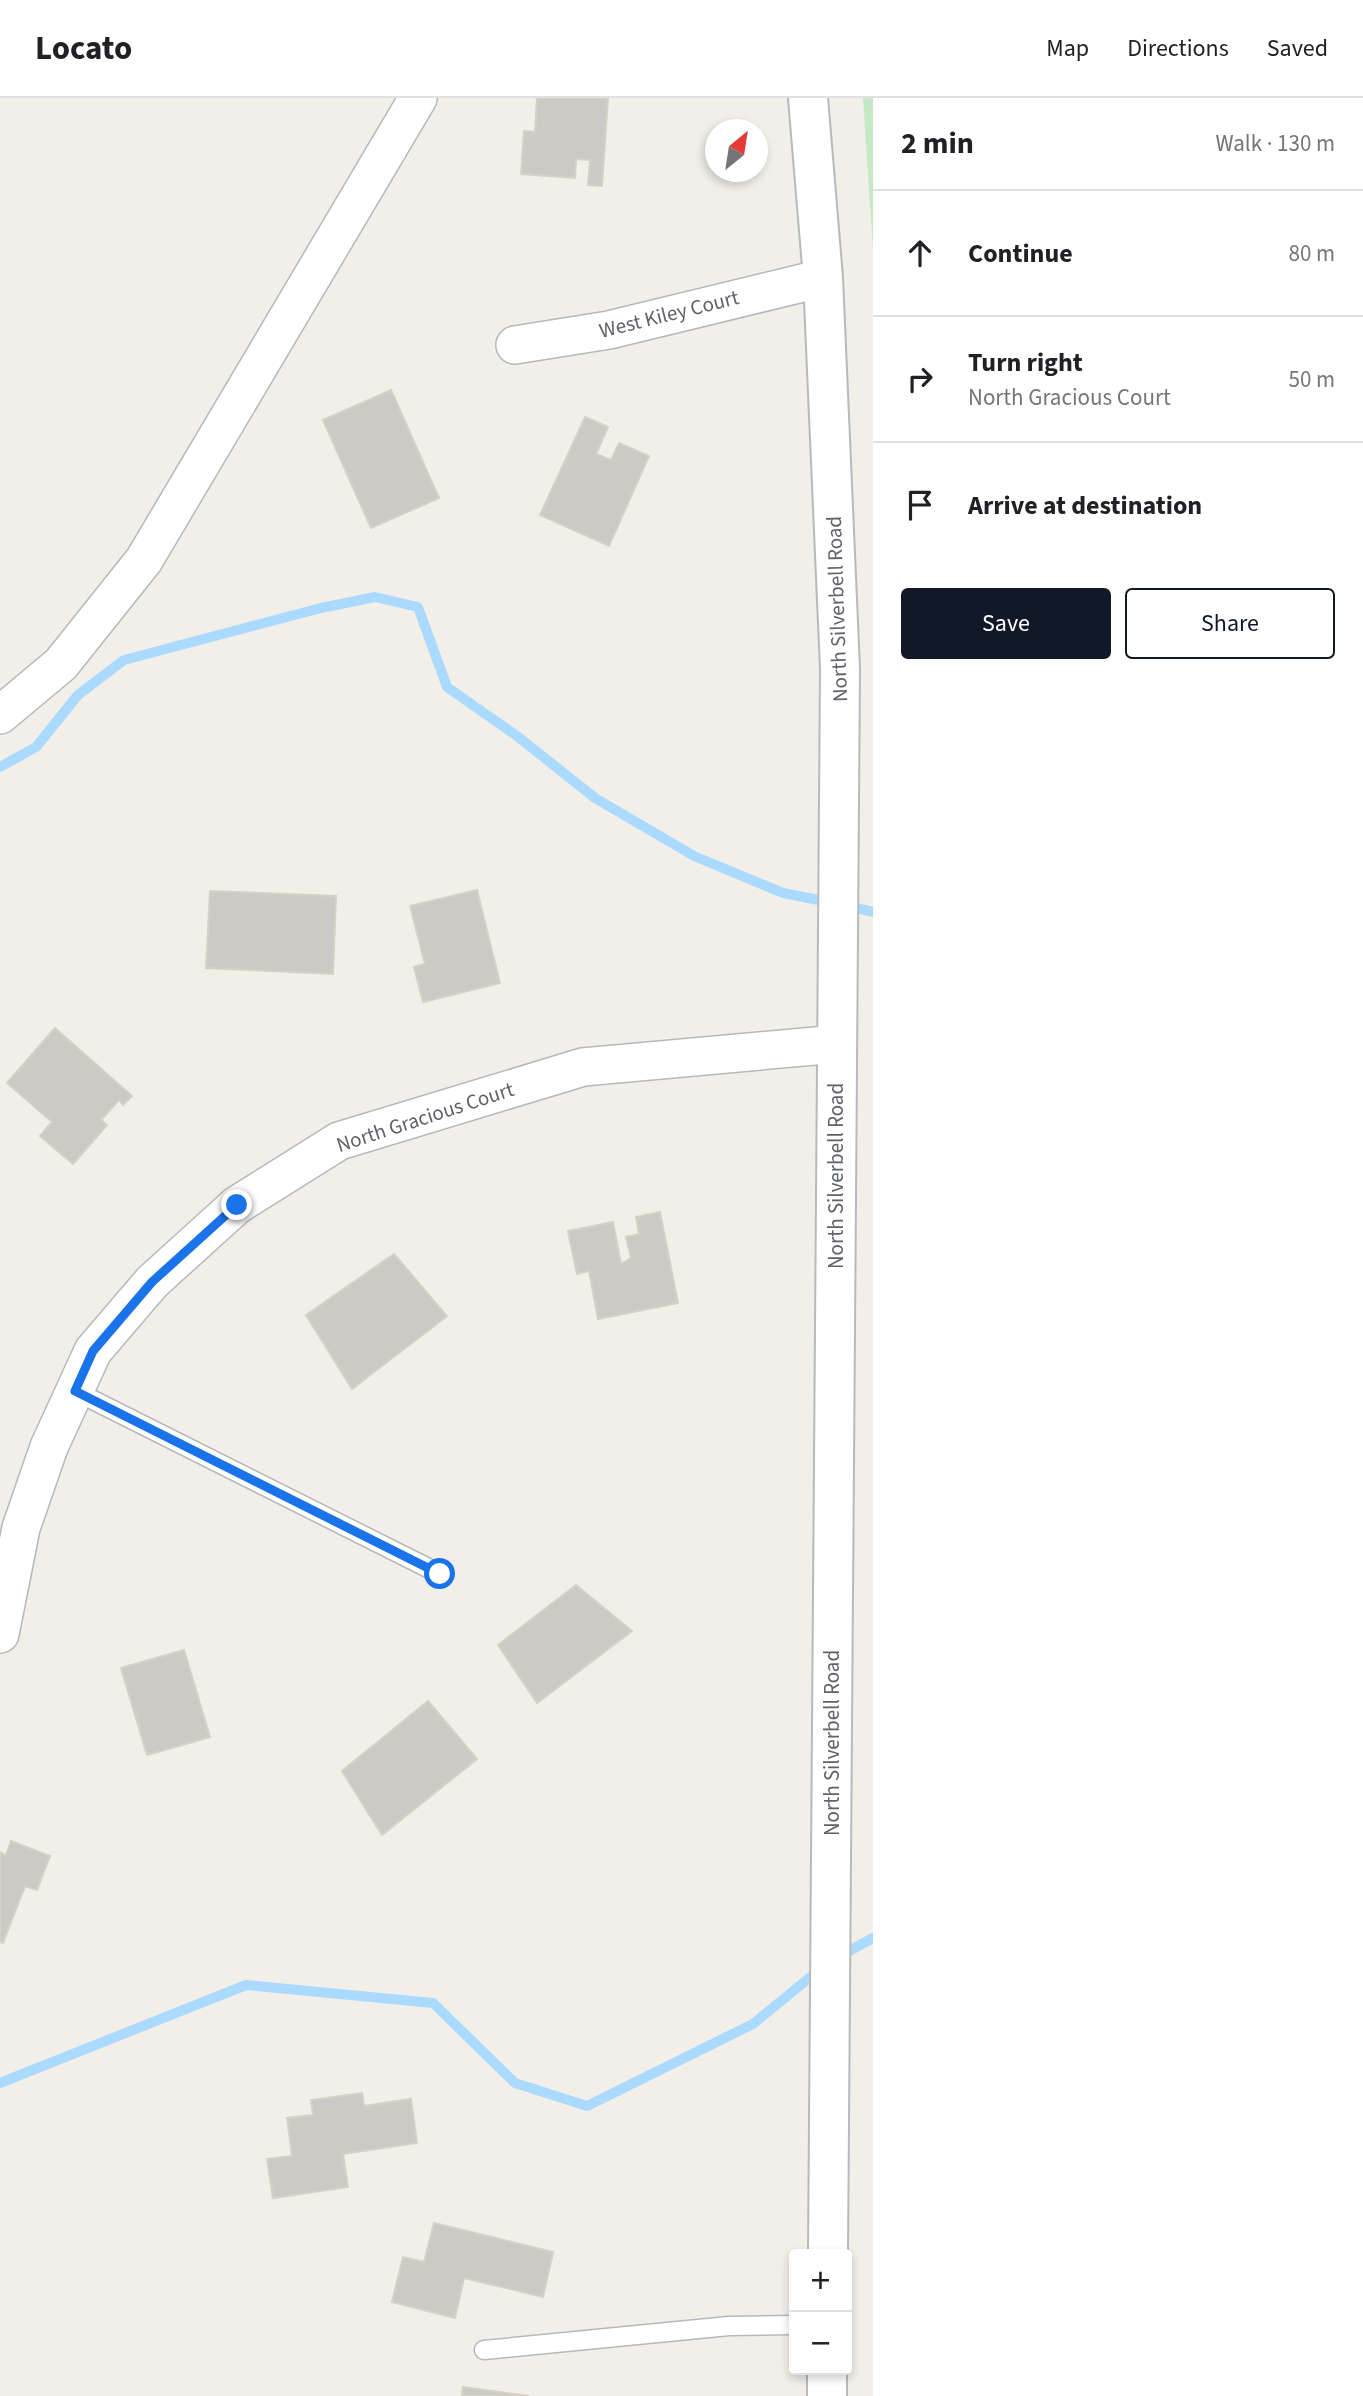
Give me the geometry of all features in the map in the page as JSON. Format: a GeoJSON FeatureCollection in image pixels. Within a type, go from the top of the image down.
{"type":"FeatureCollection","features":[{"type":"Feature","properties":{"kind":"main road","name":"North Silverbell Road"},"geometry":{"type":"LineString","coordinates":[[808,98],[823,278],[841,669],[828,2249]]}},
{"type":"Feature","properties":{"kind":"main road"},"geometry":{"type":"LineString","coordinates":[[827,2375],[827,2396]]}},
{"type":"Feature","properties":{"kind":"street"},"geometry":{"type":"LineString","coordinates":[[0,715],[61,664],[144,560],[418,98]]}},
{"type":"Feature","properties":{"kind":"street","name":"West Kiley Court"},"geometry":{"type":"LineString","coordinates":[[515,345],[609,330],[743,295],[823,278]]}},
{"type":"Feature","properties":{"kind":"street","name":"North Gracious Court"},"geometry":{"type":"LineString","coordinates":[[0,1634],[20,1528],[49,1447],[93,1351],[152,1282],[237,1205],[339,1141],[583,1067],[838,1044]]}},
{"type":"Feature","properties":{"kind":"lane"},"geometry":{"type":"LineString","coordinates":[[75,1391],[440,1574]]}},
{"type":"Feature","properties":{"kind":"lane"},"geometry":{"type":"LineString","coordinates":[[484,2350],[729,2326],[789,2325]]}},
{"type":"Feature","properties":{"kind":"green space"},"geometry":{"type":"Polygon","coordinates":[[[863,98],[873,98],[873,249],[863,98]]]}},
{"type":"Feature","properties":{"kind":"building"},"geometry":{"type":"Polygon","coordinates":[[[537,98],[608,98],[602,186],[588,185],[590,160],[576,159],[575,178],[521,174],[524,131],[535,132],[537,98]]]}},
{"type":"Feature","properties":{"kind":"building"},"geometry":{"type":"Polygon","coordinates":[[[391,390],[439,498],[371,528],[323,420],[391,390]]]}},
{"type":"Feature","properties":{"kind":"building"},"geometry":{"type":"Polygon","coordinates":[[[585,417],[608,427],[596,454],[611,460],[619,443],[649,456],[609,546],[540,515],[585,417]]]}},
{"type":"Feature","properties":{"kind":"building"},"geometry":{"type":"Polygon","coordinates":[[[477,890],[500,983],[423,1002],[414,967],[425,964],[410,906],[477,890]]]}},
{"type":"Feature","properties":{"kind":"building"},"geometry":{"type":"Polygon","coordinates":[[[210,891],[336,896],[333,974],[206,968],[210,891]]]}},
{"type":"Feature","properties":{"kind":"building"},"geometry":{"type":"Polygon","coordinates":[[[55,1028],[132,1096],[123,1105],[119,1100],[101,1120],[107,1125],[73,1164],[40,1136],[52,1122],[7,1083],[55,1028]]]}},
{"type":"Feature","properties":{"kind":"building"},"geometry":{"type":"Polygon","coordinates":[[[660,1212],[678,1303],[598,1319],[589,1271],[577,1274],[568,1231],[613,1222],[621,1264],[631,1258],[626,1237],[639,1234],[636,1217],[660,1212]]]}},
{"type":"Feature","properties":{"kind":"building"},"geometry":{"type":"Polygon","coordinates":[[[394,1254],[447,1316],[352,1389],[306,1315],[394,1254]]]}},
{"type":"Feature","properties":{"kind":"building"},"geometry":{"type":"Polygon","coordinates":[[[576,1585],[632,1631],[537,1703],[498,1645],[576,1585]]]}},
{"type":"Feature","properties":{"kind":"building"},"geometry":{"type":"Polygon","coordinates":[[[184,1650],[210,1737],[147,1755],[121,1668],[184,1650]]]}},
{"type":"Feature","properties":{"kind":"building"},"geometry":{"type":"Polygon","coordinates":[[[428,1701],[477,1759],[382,1835],[342,1771],[428,1701]]]}},
{"type":"Feature","properties":{"kind":"building"},"geometry":{"type":"Polygon","coordinates":[[[11,1841],[50,1856],[37,1890],[25,1886],[3,1943],[0,1942],[0,1852],[6,1855],[11,1841]]]}},
{"type":"Feature","properties":{"kind":"building"},"geometry":{"type":"Polygon","coordinates":[[[362,2093],[364,2106],[411,2099],[417,2143],[343,2154],[348,2187],[273,2198],[267,2159],[292,2156],[287,2118],[313,2115],[311,2100],[362,2093]]]}},
{"type":"Feature","properties":{"kind":"building"},"geometry":{"type":"Polygon","coordinates":[[[434,2223],[553,2252],[543,2297],[464,2278],[455,2318],[392,2302],[403,2257],[424,2262],[434,2223]]]}},
{"type":"Feature","properties":{"kind":"building"},"geometry":{"type":"Polygon","coordinates":[[[463,2387],[529,2396],[462,2396],[463,2387]]]}},
{"type":"Feature","properties":{"kind":"waterway"},"geometry":{"type":"LineString","coordinates":[[0,767],[36,747],[78,695],[124,660],[321,608],[375,597],[418,607],[447,687],[517,736],[595,798],[694,856],[783,893],[829,902]]}},
{"type":"Feature","properties":{"kind":"waterway"},"geometry":{"type":"LineString","coordinates":[[847,906],[873,912]]}},
{"type":"Feature","properties":{"kind":"waterway"},"geometry":{"type":"LineString","coordinates":[[840,1956],[873,1938]]}},
{"type":"Feature","properties":{"kind":"waterway"},"geometry":{"type":"LineString","coordinates":[[0,2083],[246,1985],[433,2003],[515,2083],[587,2106],[753,2024],[819,1970]]}},
{"type":"Feature","properties":{"kind":"route"},"geometry":{"type":"LineString","coordinates":[[237,1205],[152,1282],[93,1351],[75,1391],[440,1574]]}}]}
